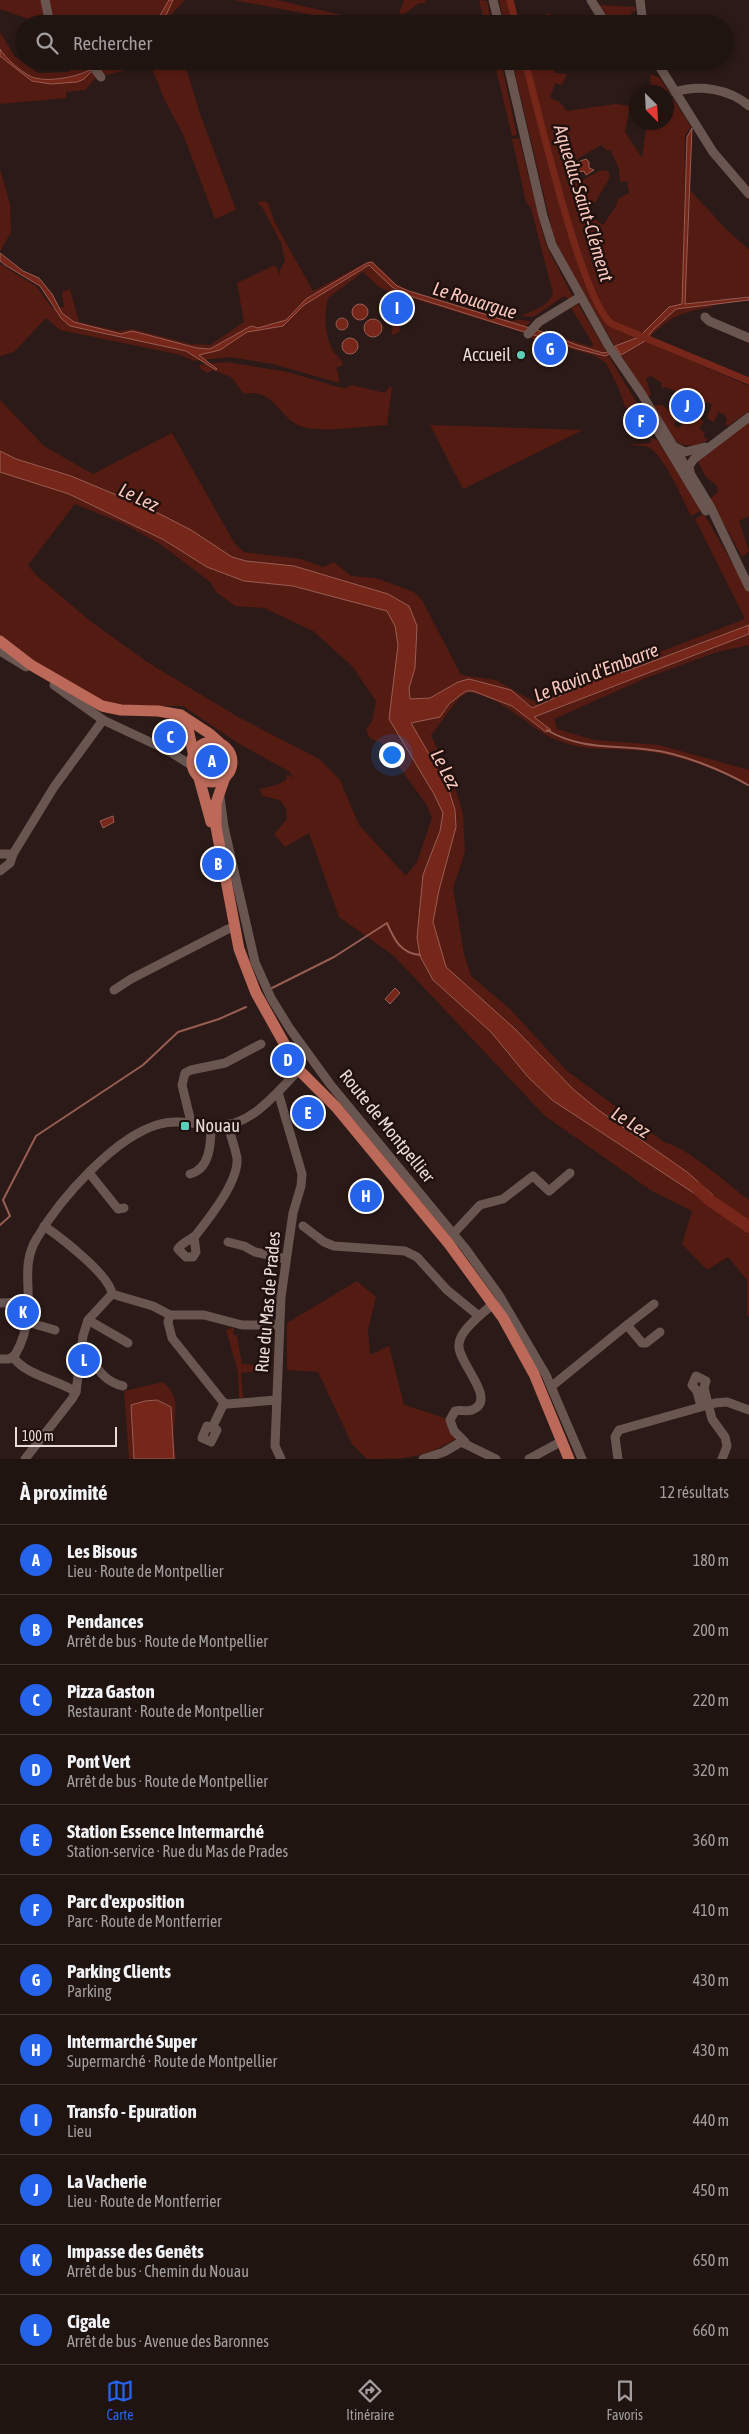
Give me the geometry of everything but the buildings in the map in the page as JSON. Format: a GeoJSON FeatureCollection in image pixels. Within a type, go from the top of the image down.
{"type":"FeatureCollection","features":[{"type":"Feature","properties":{"kind":"main road"},"geometry":{"type":"LineString","coordinates":[[0,641],[31,664],[102,706],[121,710],[158,711],[181,715],[210,734],[228,749],[232,760],[229,772],[225,777],[210,782],[199,778],[191,765],[193,752],[188,729],[180,721],[158,711]]}},
{"type":"Feature","properties":{"kind":"main road"},"geometry":{"type":"LineString","coordinates":[[193,752],[202,744],[219,742]]}},
{"type":"Feature","properties":{"kind":"main road","name":"Route de Montpellier"},"geometry":{"type":"LineString","coordinates":[[219,850],[215,818],[218,792],[225,777]]}},
{"type":"Feature","properties":{"kind":"main road","name":"Route de Montpellier"},"geometry":{"type":"LineString","coordinates":[[199,778],[219,850],[246,971],[268,1017],[299,1070],[336,1107],[449,1244],[503,1318],[534,1374],[569,1459]]}},
{"type":"Feature","properties":{"kind":"street"},"geometry":{"type":"LineString","coordinates":[[45,0],[48,15]]}},
{"type":"Feature","properties":{"kind":"street"},"geometry":{"type":"LineString","coordinates":[[493,0],[497,15]]}},
{"type":"Feature","properties":{"kind":"street"},"geometry":{"type":"LineString","coordinates":[[591,0],[600,15]]}},
{"type":"Feature","properties":{"kind":"street"},"geometry":{"type":"LineString","coordinates":[[640,0],[642,15]]}},
{"type":"Feature","properties":{"kind":"street"},"geometry":{"type":"LineString","coordinates":[[96,70],[101,77]]}},
{"type":"Feature","properties":{"kind":"street"},"geometry":{"type":"LineString","coordinates":[[509,70],[545,224],[559,259],[608,346],[622,369],[636,385],[732,550],[749,587]]}},
{"type":"Feature","properties":{"kind":"street"},"geometry":{"type":"LineString","coordinates":[[662,70],[718,158],[749,194]]}},
{"type":"Feature","properties":{"kind":"street"},"geometry":{"type":"LineString","coordinates":[[675,92],[694,88],[720,91],[740,99],[749,106]]}},
{"type":"Feature","properties":{"kind":"street"},"geometry":{"type":"LineString","coordinates":[[530,331],[580,297]]}},
{"type":"Feature","properties":{"kind":"street"},"geometry":{"type":"LineString","coordinates":[[705,317],[709,322],[749,338]]}},
{"type":"Feature","properties":{"kind":"street"},"geometry":{"type":"LineString","coordinates":[[680,462],[718,440],[749,417]]}},
{"type":"Feature","properties":{"kind":"street"},"geometry":{"type":"LineString","coordinates":[[670,446],[693,455]]}},
{"type":"Feature","properties":{"kind":"street"},"geometry":{"type":"LineString","coordinates":[[691,474],[689,466],[693,455]]}},
{"type":"Feature","properties":{"kind":"street"},"geometry":{"type":"LineString","coordinates":[[680,462],[691,474],[720,524],[732,550]]}},
{"type":"Feature","properties":{"kind":"street"},"geometry":{"type":"LineString","coordinates":[[742,569],[749,578]]}},
{"type":"Feature","properties":{"kind":"street"},"geometry":{"type":"LineString","coordinates":[[0,650],[70,694],[103,720],[172,752],[191,765]]}},
{"type":"Feature","properties":{"kind":"street"},"geometry":{"type":"LineString","coordinates":[[0,871],[10,863],[13,854],[54,787],[103,720]]}},
{"type":"Feature","properties":{"kind":"street","name":"Route de Montpellier"},"geometry":{"type":"LineString","coordinates":[[218,792],[224,827],[255,962],[271,998],[290,1030],[330,1084],[453,1234],[500,1295],[552,1386],[582,1459]]}},
{"type":"Feature","properties":{"kind":"street"},"geometry":{"type":"LineString","coordinates":[[0,854],[13,854]]}},
{"type":"Feature","properties":{"kind":"street"},"geometry":{"type":"LineString","coordinates":[[114,990],[228,929],[235,928]]}},
{"type":"Feature","properties":{"kind":"street"},"geometry":{"type":"LineString","coordinates":[[191,1122],[182,1085],[185,1073],[191,1070],[225,1064],[261,1044]]}},
{"type":"Feature","properties":{"kind":"street"},"geometry":{"type":"LineString","coordinates":[[0,1359],[13,1357],[16,1354],[27,1322],[27,1264],[30,1249],[44,1226],[90,1174],[112,1153],[141,1132],[166,1123],[228,1124],[254,1113],[299,1070]]}},
{"type":"Feature","properties":{"kind":"street","name":"Rue du Mas de Prades"},"geometry":{"type":"LineString","coordinates":[[278,1092],[302,1174],[286,1259],[278,1325],[275,1446],[281,1459]]}},
{"type":"Feature","properties":{"kind":"street"},"geometry":{"type":"LineString","coordinates":[[194,1237],[228,1189],[234,1176],[237,1158],[228,1124]]}},
{"type":"Feature","properties":{"kind":"street"},"geometry":{"type":"LineString","coordinates":[[190,1174],[198,1172],[203,1167],[210,1144],[211,1125]]}},
{"type":"Feature","properties":{"kind":"street"},"geometry":{"type":"LineString","coordinates":[[453,1234],[480,1206],[503,1199],[533,1176],[549,1191],[570,1173]]}},
{"type":"Feature","properties":{"kind":"street"},"geometry":{"type":"LineString","coordinates":[[90,1174],[118,1209],[124,1208]]}},
{"type":"Feature","properties":{"kind":"street"},"geometry":{"type":"LineString","coordinates":[[25,1459],[76,1392],[82,1346],[88,1320],[112,1294],[112,1289],[101,1275],[44,1226]]}},
{"type":"Feature","properties":{"kind":"street"},"geometry":{"type":"LineString","coordinates":[[303,1226],[324,1242],[334,1246],[405,1251],[417,1256],[447,1290],[479,1316]]}},
{"type":"Feature","properties":{"kind":"street"},"geometry":{"type":"LineString","coordinates":[[228,1242],[244,1246],[255,1252],[286,1259]]}},
{"type":"Feature","properties":{"kind":"street"},"geometry":{"type":"LineString","coordinates":[[112,1294],[153,1306],[170,1315],[195,1314],[242,1324],[278,1325]]}},
{"type":"Feature","properties":{"kind":"street"},"geometry":{"type":"LineString","coordinates":[[0,1303],[28,1302]]}},
{"type":"Feature","properties":{"kind":"street"},"geometry":{"type":"LineString","coordinates":[[493,1304],[479,1316],[461,1337],[458,1349],[479,1389],[482,1400],[478,1407],[472,1410],[455,1411],[450,1420],[454,1431],[465,1442],[496,1459]]}},
{"type":"Feature","properties":{"kind":"street"},"geometry":{"type":"LineString","coordinates":[[552,1386],[654,1304]]}},
{"type":"Feature","properties":{"kind":"street"},"geometry":{"type":"LineString","coordinates":[[170,1315],[168,1322],[172,1338],[224,1403]]}},
{"type":"Feature","properties":{"kind":"street"},"geometry":{"type":"LineString","coordinates":[[88,1320],[128,1343]]}},
{"type":"Feature","properties":{"kind":"street"},"geometry":{"type":"LineString","coordinates":[[27,1322],[55,1330]]}},
{"type":"Feature","properties":{"kind":"street"},"geometry":{"type":"LineString","coordinates":[[626,1325],[642,1343],[646,1343],[660,1332]]}},
{"type":"Feature","properties":{"kind":"street"},"geometry":{"type":"LineString","coordinates":[[82,1346],[102,1376],[109,1381],[123,1386]]}},
{"type":"Feature","properties":{"kind":"street"},"geometry":{"type":"LineString","coordinates":[[13,1357],[22,1368],[52,1379],[76,1392]]}},
{"type":"Feature","properties":{"kind":"street"},"geometry":{"type":"LineString","coordinates":[[224,1403],[277,1400]]}},
{"type":"Feature","properties":{"kind":"street"},"geometry":{"type":"LineString","coordinates":[[618,1459],[615,1437],[619,1430],[705,1405],[727,1402],[749,1410]]}},
{"type":"Feature","properties":{"kind":"street"},"geometry":{"type":"LineString","coordinates":[[212,1428],[224,1403]]}},
{"type":"Feature","properties":{"kind":"street"},"geometry":{"type":"LineString","coordinates":[[705,1405],[725,1437],[727,1446],[722,1459]]}},
{"type":"Feature","properties":{"kind":"street"},"geometry":{"type":"LineString","coordinates":[[529,1459],[562,1441]]}},
{"type":"Feature","properties":{"kind":"street"},"geometry":{"type":"LineString","coordinates":[[423,1459],[445,1455],[458,1443],[465,1442]]}},
{"type":"Feature","properties":{"kind":"shaded area"},"geometry":{"type":"Polygon","coordinates":[[[0,0],[185,0],[171,15],[17,15],[0,9],[0,0]]]}},
{"type":"Feature","properties":{"kind":"shaded area"},"geometry":{"type":"Polygon","coordinates":[[[169,0],[173,0],[166,15],[160,15],[169,0]]]}},
{"type":"Feature","properties":{"kind":"shaded area"},"geometry":{"type":"Polygon","coordinates":[[[234,0],[277,0],[342,15],[313,15],[234,0]]]}},
{"type":"Feature","properties":{"kind":"shaded area"},"geometry":{"type":"Polygon","coordinates":[[[404,0],[425,0],[426,3],[419,3],[404,14],[399,13],[404,0]]]}},
{"type":"Feature","properties":{"kind":"shaded area"},"geometry":{"type":"Polygon","coordinates":[[[479,0],[487,1],[490,15],[483,15],[479,0]]]}},
{"type":"Feature","properties":{"kind":"shaded area"},"geometry":{"type":"Polygon","coordinates":[[[499,0],[510,0],[514,15],[502,15],[499,0]]]}},
{"type":"Feature","properties":{"kind":"shaded area"},"geometry":{"type":"Polygon","coordinates":[[[600,5],[635,7],[636,11],[631,12],[632,15],[605,15],[600,5]]]}},
{"type":"Feature","properties":{"kind":"shaded area"},"geometry":{"type":"Polygon","coordinates":[[[0,32],[15,57],[15,70],[34,70],[38,73],[96,70],[96,77],[85,90],[66,92],[66,98],[0,104],[0,32]]]}},
{"type":"Feature","properties":{"kind":"shaded area"},"geometry":{"type":"Polygon","coordinates":[[[0,49],[15,65],[15,68],[0,56],[0,49]]]}},
{"type":"Feature","properties":{"kind":"shaded area"},"geometry":{"type":"Polygon","coordinates":[[[18,70],[38,79],[54,79],[93,70],[84,79],[77,82],[51,84],[32,81],[18,70]]]}},
{"type":"Feature","properties":{"kind":"shaded area"},"geometry":{"type":"Polygon","coordinates":[[[99,70],[125,70],[107,75],[99,70]]]}},
{"type":"Feature","properties":{"kind":"shaded area"},"geometry":{"type":"Polygon","coordinates":[[[153,70],[187,70],[200,114],[236,210],[215,219],[183,134],[165,101],[153,70]]]}},
{"type":"Feature","properties":{"kind":"shaded area"},"geometry":{"type":"Polygon","coordinates":[[[496,70],[503,70],[517,135],[512,136],[496,70]]]}},
{"type":"Feature","properties":{"kind":"shaded area"},"geometry":{"type":"Polygon","coordinates":[[[514,70],[554,70],[555,73],[567,74],[562,85],[555,83],[550,98],[560,102],[566,111],[616,104],[629,106],[625,132],[642,158],[646,130],[674,130],[674,100],[691,127],[685,135],[683,305],[671,307],[641,337],[650,343],[749,386],[749,411],[728,426],[725,424],[727,421],[725,415],[718,412],[714,422],[707,418],[712,404],[665,387],[663,389],[661,388],[662,383],[651,376],[646,378],[651,395],[646,398],[619,358],[614,345],[570,270],[554,238],[514,70]],[[601,145],[577,159],[573,166],[575,174],[581,181],[599,171],[608,170],[610,177],[595,203],[592,201],[585,212],[603,225],[616,206],[618,199],[629,193],[627,181],[620,182],[619,169],[610,149],[608,151],[601,145]]]}},
{"type":"Feature","properties":{"kind":"shaded area"},"geometry":{"type":"Polygon","coordinates":[[[650,74],[660,78],[664,85],[651,85],[650,74]]]}},
{"type":"Feature","properties":{"kind":"shaded area"},"geometry":{"type":"Polygon","coordinates":[[[692,128],[685,304],[749,297],[749,300],[676,309],[652,331],[645,341],[621,355],[615,346],[639,337],[669,307],[682,304],[687,137],[692,128]]]}},
{"type":"Feature","properties":{"kind":"shaded area"},"geometry":{"type":"Polygon","coordinates":[[[519,138],[548,249],[573,297],[569,300],[564,296],[533,317],[520,316],[543,305],[553,294],[531,208],[526,202],[512,139],[519,138]]]}},
{"type":"Feature","properties":{"kind":"shaded area"},"geometry":{"type":"Polygon","coordinates":[[[586,159],[589,162],[589,168],[594,170],[586,175],[584,171],[579,172],[576,166],[578,162],[586,159]]]}},
{"type":"Feature","properties":{"kind":"shaded area"},"geometry":{"type":"Polygon","coordinates":[[[0,169],[10,204],[11,232],[0,252],[0,169]]]}},
{"type":"Feature","properties":{"kind":"shaded area"},"geometry":{"type":"Polygon","coordinates":[[[690,190],[725,228],[749,250],[749,296],[685,304],[690,190]]]}},
{"type":"Feature","properties":{"kind":"shaded area"},"geometry":{"type":"Polygon","coordinates":[[[264,201],[268,203],[274,221],[313,291],[372,261],[395,283],[410,291],[501,318],[531,321],[521,332],[401,295],[401,299],[396,302],[396,295],[379,287],[363,272],[328,298],[325,318],[327,336],[333,351],[343,365],[336,368],[339,383],[273,364],[229,357],[194,361],[181,355],[60,330],[46,318],[14,352],[0,356],[0,264],[36,286],[53,309],[64,307],[62,292],[70,289],[79,322],[119,331],[133,329],[190,344],[210,345],[244,322],[237,283],[275,265],[280,275],[280,270],[285,261],[281,243],[262,207],[257,203],[264,201]]]}},
{"type":"Feature","properties":{"kind":"shaded area"},"geometry":{"type":"Polygon","coordinates":[[[0,253],[23,271],[39,278],[52,294],[62,313],[74,322],[121,334],[132,331],[197,348],[210,349],[251,326],[258,328],[286,320],[306,299],[367,263],[372,262],[397,286],[409,291],[610,354],[605,356],[578,349],[404,294],[392,287],[369,265],[304,305],[283,326],[247,332],[220,350],[199,355],[216,370],[186,351],[70,326],[61,318],[40,286],[0,261],[0,253]]]}},
{"type":"Feature","properties":{"kind":"shaded area"},"geometry":{"type":"Polygon","coordinates":[[[398,303],[403,303],[405,306],[399,332],[392,335],[394,308],[397,309],[398,303]]]}},
{"type":"Feature","properties":{"kind":"shaded area"},"geometry":{"type":"Polygon","coordinates":[[[357,304],[363,304],[368,309],[366,318],[357,320],[352,315],[352,309],[357,304]]]}},
{"type":"Feature","properties":{"kind":"shaded area"},"geometry":{"type":"Polygon","coordinates":[[[578,304],[651,427],[650,430],[642,430],[625,406],[606,363],[593,355],[530,338],[535,329],[592,347],[593,344],[571,308],[578,304]]]}},
{"type":"Feature","properties":{"kind":"shaded area"},"geometry":{"type":"Polygon","coordinates":[[[712,305],[713,307],[685,313],[671,319],[647,338],[655,327],[676,309],[712,305]]]}},
{"type":"Feature","properties":{"kind":"shaded area"},"geometry":{"type":"Polygon","coordinates":[[[340,318],[344,318],[348,324],[344,330],[340,330],[336,326],[336,322],[340,318]]]}},
{"type":"Feature","properties":{"kind":"shaded area"},"geometry":{"type":"Polygon","coordinates":[[[369,319],[377,319],[382,324],[380,335],[369,337],[364,332],[364,324],[369,319]]]}},
{"type":"Feature","properties":{"kind":"shaded area"},"geometry":{"type":"Polygon","coordinates":[[[650,337],[749,378],[749,383],[648,340],[650,337]]]}},
{"type":"Feature","properties":{"kind":"shaded area"},"geometry":{"type":"Polygon","coordinates":[[[347,338],[353,338],[358,343],[356,352],[347,354],[342,349],[342,343],[347,338]]]}},
{"type":"Feature","properties":{"kind":"shaded area"},"geometry":{"type":"Polygon","coordinates":[[[226,362],[288,372],[338,387],[345,388],[351,385],[385,393],[389,387],[392,387],[387,425],[316,429],[298,425],[268,398],[254,393],[244,394],[231,377],[213,370],[207,373],[199,365],[226,362]]]}},
{"type":"Feature","properties":{"kind":"shaded area"},"geometry":{"type":"Polygon","coordinates":[[[0,400],[44,446],[93,474],[172,433],[235,544],[244,552],[301,559],[323,567],[334,562],[351,576],[376,578],[414,592],[422,600],[461,675],[496,680],[533,701],[745,619],[695,519],[704,514],[749,592],[749,645],[717,652],[646,678],[554,719],[557,729],[594,740],[659,745],[749,770],[749,783],[745,784],[709,768],[670,756],[644,751],[587,748],[568,744],[543,733],[497,702],[469,692],[459,698],[431,735],[457,794],[463,814],[465,852],[453,888],[464,954],[471,976],[509,1008],[567,1071],[664,1142],[697,1159],[749,1200],[749,1317],[747,1314],[747,1280],[728,1257],[707,1270],[682,1244],[692,1211],[652,1191],[545,1116],[394,956],[339,917],[309,833],[285,847],[274,834],[287,819],[286,809],[280,800],[263,796],[259,789],[277,785],[286,780],[287,773],[292,779],[290,772],[238,743],[183,706],[102,706],[0,640],[0,400]],[[75,504],[28,565],[36,575],[89,620],[147,662],[240,718],[319,759],[340,780],[359,825],[406,876],[417,862],[432,818],[426,804],[383,744],[370,738],[366,730],[372,721],[376,701],[352,666],[313,631],[264,608],[235,606],[216,592],[210,582],[160,544],[124,524],[75,504]]]}},
{"type":"Feature","properties":{"kind":"shaded area"},"geometry":{"type":"Polygon","coordinates":[[[662,405],[677,418],[674,424],[677,428],[682,425],[681,420],[684,410],[696,414],[698,418],[704,421],[699,428],[705,433],[703,436],[708,440],[687,445],[673,439],[662,425],[652,407],[662,405]]]}},
{"type":"Feature","properties":{"kind":"shaded area"},"geometry":{"type":"Polygon","coordinates":[[[749,422],[749,516],[739,521],[749,551],[742,557],[710,499],[718,492],[717,486],[706,477],[697,460],[749,422]]]}},
{"type":"Feature","properties":{"kind":"shaded area"},"geometry":{"type":"Polygon","coordinates":[[[430,425],[583,430],[463,489],[430,425]]]}},
{"type":"Feature","properties":{"kind":"shaded area"},"geometry":{"type":"Polygon","coordinates":[[[650,438],[657,440],[700,508],[700,511],[691,516],[666,467],[654,451],[646,446],[628,445],[651,443],[650,438]]]}},
{"type":"Feature","properties":{"kind":"shaded area"},"geometry":{"type":"Polygon","coordinates":[[[0,451],[16,459],[71,476],[150,509],[191,530],[232,557],[246,561],[294,566],[388,594],[409,606],[417,626],[415,668],[409,688],[410,699],[430,698],[458,682],[469,679],[511,690],[532,708],[607,675],[627,671],[749,625],[749,634],[534,717],[551,730],[546,732],[512,706],[473,691],[466,691],[459,696],[449,704],[440,717],[411,723],[448,787],[455,810],[456,827],[439,890],[433,922],[446,967],[515,1029],[573,1089],[597,1109],[687,1172],[713,1195],[706,1201],[552,1100],[528,1077],[491,1032],[433,980],[420,956],[417,938],[423,875],[440,831],[443,813],[434,794],[389,719],[398,645],[395,626],[387,611],[293,586],[244,581],[207,567],[164,540],[69,494],[0,472],[0,451]]]}},
{"type":"Feature","properties":{"kind":"shaded area"},"geometry":{"type":"Polygon","coordinates":[[[212,750],[221,753],[224,762],[221,771],[212,774],[203,771],[200,762],[203,753],[212,750]]]}},
{"type":"Feature","properties":{"kind":"shaded area"},"geometry":{"type":"Polygon","coordinates":[[[113,816],[114,822],[103,828],[100,821],[113,816]]]}},
{"type":"Feature","properties":{"kind":"shaded area"},"geometry":{"type":"Polygon","coordinates":[[[395,988],[400,993],[390,1004],[385,999],[395,988]]]}},
{"type":"Feature","properties":{"kind":"shaded area"},"geometry":{"type":"Polygon","coordinates":[[[357,1281],[376,1297],[368,1329],[370,1355],[389,1346],[404,1405],[445,1418],[455,1439],[444,1446],[423,1454],[403,1458],[367,1459],[352,1444],[318,1372],[287,1370],[287,1323],[357,1281]]]}},
{"type":"Feature","properties":{"kind":"shaded area"},"geometry":{"type":"Polygon","coordinates":[[[234,1327],[233,1334],[237,1336],[242,1364],[256,1365],[255,1371],[241,1373],[243,1398],[239,1398],[238,1372],[226,1330],[234,1327]]]}},
{"type":"Feature","properties":{"kind":"shaded area"},"geometry":{"type":"Polygon","coordinates":[[[163,1382],[173,1395],[175,1402],[174,1439],[176,1459],[129,1459],[124,1391],[163,1382]]]}},
{"type":"Feature","properties":{"kind":"shaded area"},"geometry":{"type":"Polygon","coordinates":[[[157,1400],[171,1407],[174,1459],[134,1459],[131,1405],[157,1400]]]}},
{"type":"Feature","properties":{"kind":"waterway","name":"Aqueduc Saint-Clément"},"geometry":{"type":"LineString","coordinates":[[510,0],[514,15]]}},
{"type":"Feature","properties":{"kind":"waterway","name":"Aqueduc Saint-Clément"},"geometry":{"type":"LineString","coordinates":[[527,70],[574,244],[587,281],[600,309],[612,324],[749,381]]}},
{"type":"Feature","properties":{"kind":"waterway"},"geometry":{"type":"LineString","coordinates":[[547,730],[572,741],[585,744],[651,750],[688,758],[714,768],[748,785]]}},
{"type":"Feature","properties":{"kind":"waterway"},"geometry":{"type":"LineString","coordinates":[[272,988],[334,957],[387,923],[395,940],[403,948],[413,954],[420,955]]}},
{"type":"Feature","properties":{"kind":"waterway"},"geometry":{"type":"LineString","coordinates":[[0,1225],[10,1216],[3,1200],[36,1136],[143,1065],[178,1032],[219,1019],[246,1007]]}},
{"type":"Feature","properties":{"kind":"waterway","name":"Le Lez"},"geometry":{"type":"LineString","coordinates":[[697,1188],[708,1199],[749,1227]]}},
{"type":"Feature","properties":{"kind":"place","name":"Transfo - Epuration"},"geometry":{"type":"Point","coordinates":[397,308]}},
{"type":"Feature","properties":{"kind":"place","name":"Parking Clients"},"geometry":{"type":"Point","coordinates":[550,349]}},
{"type":"Feature","properties":{"kind":"place","name":"Accueil"},"geometry":{"type":"Point","coordinates":[521,355]}},
{"type":"Feature","properties":{"kind":"place","name":"La Vacherie"},"geometry":{"type":"Point","coordinates":[687,406]}},
{"type":"Feature","properties":{"kind":"place","name":"Parc d'exposition"},"geometry":{"type":"Point","coordinates":[641,421]}},
{"type":"Feature","properties":{"kind":"place","name":"Pizza Gaston"},"geometry":{"type":"Point","coordinates":[170,737]}},
{"type":"Feature","properties":{"kind":"place","name":"Les Bisous"},"geometry":{"type":"Point","coordinates":[212,761]}},
{"type":"Feature","properties":{"kind":"place","name":"Pendances"},"geometry":{"type":"Point","coordinates":[218,864]}},
{"type":"Feature","properties":{"kind":"place","name":"Pont Vert"},"geometry":{"type":"Point","coordinates":[288,1060]}},
{"type":"Feature","properties":{"kind":"place","name":"Station Essence Intermarché"},"geometry":{"type":"Point","coordinates":[308,1113]}},
{"type":"Feature","properties":{"kind":"place","name":"Nouau"},"geometry":{"type":"Point","coordinates":[185,1126]}},
{"type":"Feature","properties":{"kind":"place","name":"Intermarché Super"},"geometry":{"type":"Point","coordinates":[366,1196]}},
{"type":"Feature","properties":{"kind":"place","name":"Impasse des Genêts"},"geometry":{"type":"Point","coordinates":[23,1312]}},
{"type":"Feature","properties":{"kind":"place","name":"Cigale"},"geometry":{"type":"Point","coordinates":[84,1360]}},
{"type":"Feature","properties":{"kind":"water label","name":"Le Rouargue"},"geometry":{"type":"Point","coordinates":[475,300]}},
{"type":"Feature","properties":{"kind":"water label","name":"Le Ravin d'Embarre"},"geometry":{"type":"Point","coordinates":[596,672]}}]}
